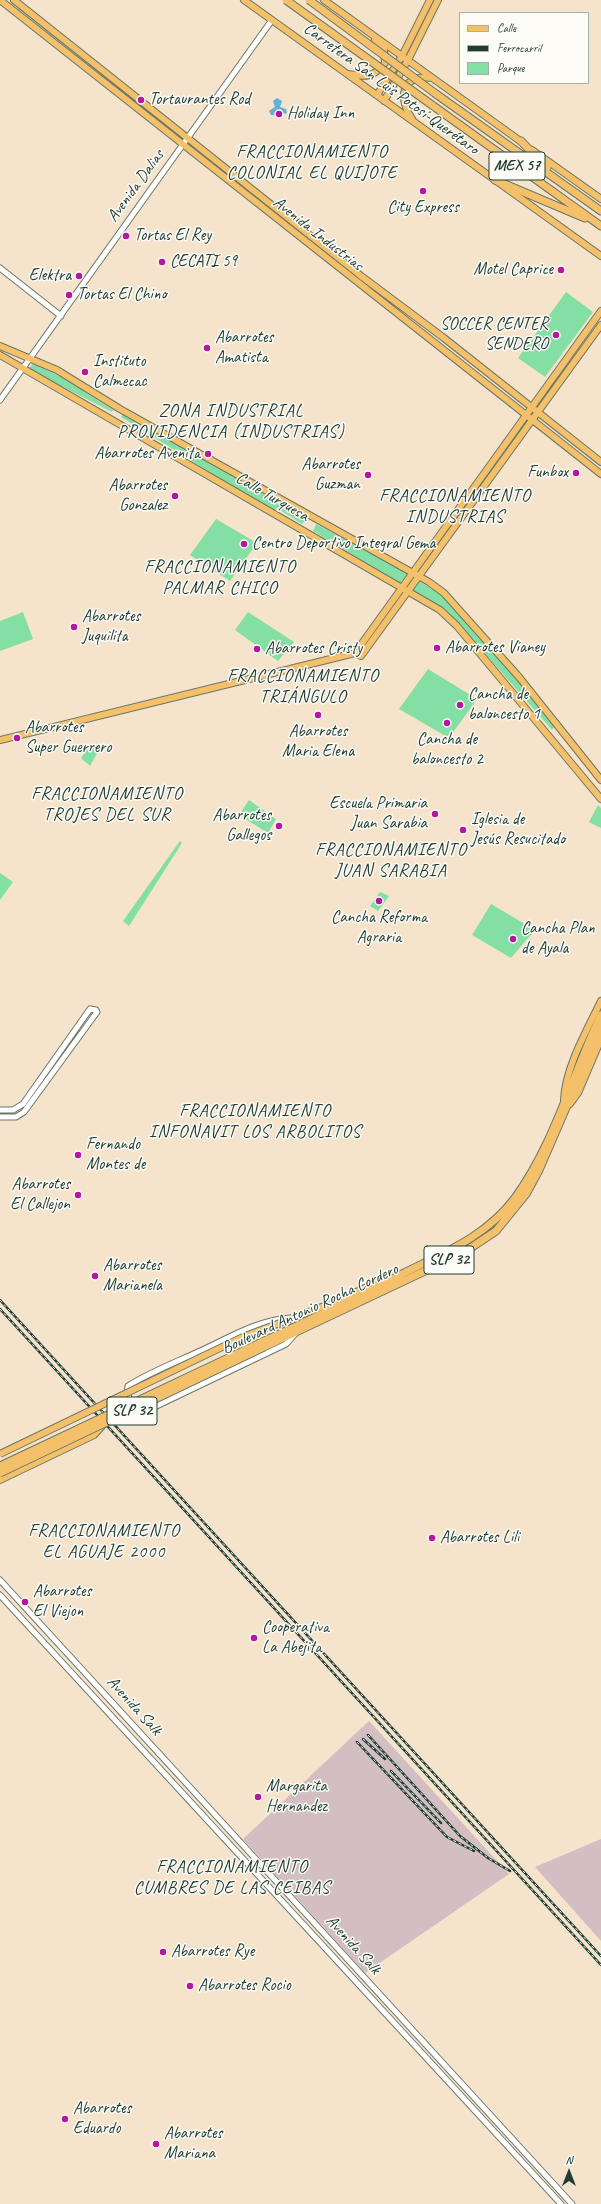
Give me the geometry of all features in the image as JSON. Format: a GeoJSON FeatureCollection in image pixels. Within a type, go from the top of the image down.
{"type":"FeatureCollection","features":[{"type":"Feature","properties":{"kind":"highway","name":"MEX 57"},"geometry":{"type":"LineString","coordinates":[[286,0],[600,225]]}},
{"type":"Feature","properties":{"kind":"highway","name":"MEX 57"},"geometry":{"type":"LineString","coordinates":[[309,0],[436,94],[601,211]]}},
{"type":"Feature","properties":{"kind":"highway"},"geometry":{"type":"LineString","coordinates":[[521,141],[560,181]]}},
{"type":"Feature","properties":{"kind":"highway"},"geometry":{"type":"LineString","coordinates":[[495,180],[600,225]]}},
{"type":"Feature","properties":{"kind":"highway","name":"Boulevard Antonio Rocha Cordero"},"geometry":{"type":"LineString","coordinates":[[0,1466],[263,1345],[297,1332],[463,1253],[496,1231],[526,1194],[551,1146],[601,1015]]}},
{"type":"Feature","properties":{"kind":"highway","name":"Boulevard Antonio Rocha Cordero"},"geometry":{"type":"LineString","coordinates":[[581,1068],[601,1027]]}},
{"type":"Feature","properties":{"kind":"highway","name":"Boulevard Antonio Rocha Cordero"},"geometry":{"type":"LineString","coordinates":[[0,1473],[103,1425],[263,1345],[476,1235],[503,1212],[515,1198],[536,1164],[567,1102]]}},
{"type":"Feature","properties":{"kind":"main road","name":"Avenida Industrias"},"geometry":{"type":"LineString","coordinates":[[0,0],[601,474]]}},
{"type":"Feature","properties":{"kind":"main road","name":"Avenida Industrias"},"geometry":{"type":"LineString","coordinates":[[14,0],[361,276],[444,338],[599,460]]}},
{"type":"Feature","properties":{"kind":"main road","name":"Carretera San Luis Potosí-Querétaro"},"geometry":{"type":"LineString","coordinates":[[244,0],[601,256]]}},
{"type":"Feature","properties":{"kind":"main road"},"geometry":{"type":"LineString","coordinates":[[377,95],[402,56],[430,0]]}},
{"type":"Feature","properties":{"kind":"main road"},"geometry":{"type":"LineString","coordinates":[[384,101],[408,60],[438,0]]}},
{"type":"Feature","properties":{"kind":"main road"},"geometry":{"type":"LineString","coordinates":[[327,1],[369,34],[408,60],[601,199]]}},
{"type":"Feature","properties":{"kind":"main road"},"geometry":{"type":"LineString","coordinates":[[346,74],[362,76],[376,74],[385,63],[384,49],[369,34]]}},
{"type":"Feature","properties":{"kind":"main road"},"geometry":{"type":"LineString","coordinates":[[413,122],[406,109],[403,96],[408,83],[420,77],[434,79]]}},
{"type":"Feature","properties":{"kind":"main road"},"geometry":{"type":"LineString","coordinates":[[405,589],[419,577],[529,417],[532,408],[550,381],[601,311]]}},
{"type":"Feature","properties":{"kind":"main road"},"geometry":{"type":"LineString","coordinates":[[0,740],[358,654],[405,589],[412,573],[529,417],[538,411],[601,325]]}},
{"type":"Feature","properties":{"kind":"main road","name":"Calle Turquesa"},"geometry":{"type":"LineString","coordinates":[[0,346],[57,370],[120,409],[419,577],[450,598],[519,677],[601,780]]}},
{"type":"Feature","properties":{"kind":"main road","name":"Calle Turquesa"},"geometry":{"type":"LineString","coordinates":[[0,355],[208,477],[440,610],[452,621],[601,799]]}},
{"type":"Feature","properties":{"kind":"main road"},"geometry":{"type":"LineString","coordinates":[[550,381],[556,386]]}},
{"type":"Feature","properties":{"kind":"main road"},"geometry":{"type":"LineString","coordinates":[[586,462],[599,460]]}},
{"type":"Feature","properties":{"kind":"main road","name":"Boulevard Antonio Rocha Cordero"},"geometry":{"type":"LineString","coordinates":[[567,1102],[565,1087],[585,1035],[601,1001]]}},
{"type":"Feature","properties":{"kind":"main road","name":"Boulevard Antonio Rocha Cordero"},"geometry":{"type":"LineString","coordinates":[[567,1102],[578,1093],[601,1039]]}},
{"type":"Feature","properties":{"kind":"main road"},"geometry":{"type":"LineString","coordinates":[[0,1454],[245,1336],[332,1304],[395,1274],[404,1273]]}},
{"type":"Feature","properties":{"kind":"main road"},"geometry":{"type":"LineString","coordinates":[[0,1480],[94,1435],[103,1425]]}},
{"type":"Feature","properties":{"kind":"street","name":"Avenida Dalias"},"geometry":{"type":"LineString","coordinates":[[0,400],[272,20]]}},
{"type":"Feature","properties":{"kind":"street"},"geometry":{"type":"LineString","coordinates":[[0,268],[61,316]]}},
{"type":"Feature","properties":{"kind":"street"},"geometry":{"type":"LineString","coordinates":[[0,1110],[13,1110],[23,1104],[90,1009],[96,1010],[97,1012],[24,1112],[16,1117],[0,1117]]}},
{"type":"Feature","properties":{"kind":"street"},"geometry":{"type":"LineString","coordinates":[[295,1318],[278,1319],[256,1326],[157,1370],[128,1386],[128,1398],[136,1407],[148,1410],[286,1344],[297,1332]]}},
{"type":"Feature","properties":{"kind":"street","name":"Avenida Salk"},"geometry":{"type":"LineString","coordinates":[[0,1580],[572,2204]]}},
{"type":"Feature","properties":{"kind":"street","name":"Avenida Salk"},"geometry":{"type":"LineString","coordinates":[[0,1596],[560,2204]]}},
{"type":"Feature","properties":{"kind":"street"},"geometry":{"type":"LineString","coordinates":[[311,1933],[317,1927]]}},
{"type":"Feature","properties":{"kind":"shaded area"},"geometry":{"type":"Polygon","coordinates":[[[369,1721],[509,1874],[365,1973],[243,1839],[369,1721]]]}},
{"type":"Feature","properties":{"kind":"shaded area"},"geometry":{"type":"Polygon","coordinates":[[[601,1839],[601,1941],[535,1867],[601,1839]]]}},
{"type":"Feature","properties":{"kind":"green space","name":"SOCCER CENTER SENDERO"},"geometry":{"type":"Polygon","coordinates":[[[566,292],[593,312],[545,377],[518,358],[566,292]]]}},
{"type":"Feature","properties":{"kind":"green space"},"geometry":{"type":"Polygon","coordinates":[[[34,363],[85,390],[86,393],[113,410],[112,412],[28,369],[34,363]]]}},
{"type":"Feature","properties":{"kind":"green space"},"geometry":{"type":"Polygon","coordinates":[[[123,414],[207,460],[306,520],[302,524],[277,508],[274,511],[255,500],[121,417],[123,414]]]}},
{"type":"Feature","properties":{"kind":"green space"},"geometry":{"type":"Polygon","coordinates":[[[216,519],[257,543],[230,581],[190,555],[216,519]]]}},
{"type":"Feature","properties":{"kind":"green space"},"geometry":{"type":"Polygon","coordinates":[[[316,524],[408,573],[400,583],[313,531],[316,524]]]}},
{"type":"Feature","properties":{"kind":"green space"},"geometry":{"type":"Polygon","coordinates":[[[419,581],[445,597],[496,653],[554,727],[552,730],[455,619],[440,606],[412,591],[419,581]]]}},
{"type":"Feature","properties":{"kind":"green space"},"geometry":{"type":"Polygon","coordinates":[[[23,612],[33,639],[0,651],[0,621],[23,612]]]}},
{"type":"Feature","properties":{"kind":"green space"},"geometry":{"type":"Polygon","coordinates":[[[248,612],[294,642],[278,661],[235,630],[248,612]]]}},
{"type":"Feature","properties":{"kind":"green space"},"geometry":{"type":"Polygon","coordinates":[[[428,669],[477,699],[449,738],[399,709],[428,669]]]}},
{"type":"Feature","properties":{"kind":"green space"},"geometry":{"type":"Polygon","coordinates":[[[91,744],[99,750],[90,766],[81,758],[91,744]]]}},
{"type":"Feature","properties":{"kind":"green space"},"geometry":{"type":"Polygon","coordinates":[[[249,800],[276,819],[268,833],[239,815],[249,800]]]}},
{"type":"Feature","properties":{"kind":"green space"},"geometry":{"type":"Polygon","coordinates":[[[598,805],[601,808],[601,828],[589,822],[598,805]]]}},
{"type":"Feature","properties":{"kind":"green space"},"geometry":{"type":"Polygon","coordinates":[[[180,841],[182,843],[129,926],[123,921],[180,841]]]}},
{"type":"Feature","properties":{"kind":"green space"},"geometry":{"type":"Polygon","coordinates":[[[0,873],[13,882],[0,900],[0,873]]]}},
{"type":"Feature","properties":{"kind":"green space","name":"Cancha Reforma Agraria"},"geometry":{"type":"Polygon","coordinates":[[[380,892],[389,896],[378,911],[370,906],[380,892]]]}},
{"type":"Feature","properties":{"kind":"green space"},"geometry":{"type":"Polygon","coordinates":[[[491,904],[535,930],[511,958],[472,935],[491,904]]]}},
{"type":"Feature","properties":{"kind":"water"},"geometry":{"type":"Polygon","coordinates":[[[277,98],[282,101],[280,107],[286,109],[287,113],[283,114],[277,110],[275,115],[271,115],[269,111],[275,107],[273,101],[277,98]]]}},
{"type":"Feature","properties":{"kind":"railway"},"geometry":{"type":"LineString","coordinates":[[0,1300],[601,1956]]}},
{"type":"Feature","properties":{"kind":"railway"},"geometry":{"type":"LineString","coordinates":[[0,1309],[601,1965]]}},
{"type":"Feature","properties":{"kind":"railway"},"geometry":{"type":"LineString","coordinates":[[368,1735],[460,1836],[488,1858],[510,1871]]}},
{"type":"Feature","properties":{"kind":"railway"},"geometry":{"type":"LineString","coordinates":[[363,1739],[385,1759]]}},
{"type":"Feature","properties":{"kind":"railway"},"geometry":{"type":"LineString","coordinates":[[357,1742],[447,1837],[474,1851]]}},
{"type":"Feature","properties":{"kind":"railway"},"geometry":{"type":"LineString","coordinates":[[391,1771],[441,1823]]}},
{"type":"Feature","properties":{"kind":"place","name":"Tortaurantes Rod"},"geometry":{"type":"Point","coordinates":[141,100]}},
{"type":"Feature","properties":{"kind":"place","name":"Holiday Inn"},"geometry":{"type":"Point","coordinates":[279,114]}},
{"type":"Feature","properties":{"kind":"place","name":"City Express"},"geometry":{"type":"Point","coordinates":[423,191]}},
{"type":"Feature","properties":{"kind":"place","name":"Tortas El Rey"},"geometry":{"type":"Point","coordinates":[126,236]}},
{"type":"Feature","properties":{"kind":"place","name":"CECATI 59"},"geometry":{"type":"Point","coordinates":[162,262]}},
{"type":"Feature","properties":{"kind":"place","name":"Motel Caprice"},"geometry":{"type":"Point","coordinates":[561,270]}},
{"type":"Feature","properties":{"kind":"place","name":"Elektra"},"geometry":{"type":"Point","coordinates":[79,276]}},
{"type":"Feature","properties":{"kind":"place","name":"Tortas El Chino"},"geometry":{"type":"Point","coordinates":[69,295]}},
{"type":"Feature","properties":{"kind":"place","name":"SOCCER CENTER SENDERO"},"geometry":{"type":"Point","coordinates":[556,335]}},
{"type":"Feature","properties":{"kind":"place","name":"Abarrotes Amatista"},"geometry":{"type":"Point","coordinates":[207,348]}},
{"type":"Feature","properties":{"kind":"place","name":"Instituto Calmecac"},"geometry":{"type":"Point","coordinates":[85,372]}},
{"type":"Feature","properties":{"kind":"place","name":"Abarrotes Avenita"},"geometry":{"type":"Point","coordinates":[208,454]}},
{"type":"Feature","properties":{"kind":"place","name":"Funbox"},"geometry":{"type":"Point","coordinates":[576,473]}},
{"type":"Feature","properties":{"kind":"place","name":"Abarrotes Guzman"},"geometry":{"type":"Point","coordinates":[368,475]}},
{"type":"Feature","properties":{"kind":"place","name":"Abarrotes Gonzalez"},"geometry":{"type":"Point","coordinates":[175,496]}},
{"type":"Feature","properties":{"kind":"place","name":"Centro Deportivo Integral Gema"},"geometry":{"type":"Point","coordinates":[244,544]}},
{"type":"Feature","properties":{"kind":"place","name":"Abarrotes Juquilita"},"geometry":{"type":"Point","coordinates":[74,627]}},
{"type":"Feature","properties":{"kind":"place","name":"Abarrotes Vianey"},"geometry":{"type":"Point","coordinates":[437,648]}},
{"type":"Feature","properties":{"kind":"place","name":"Abarrotes Cristy"},"geometry":{"type":"Point","coordinates":[257,649]}},
{"type":"Feature","properties":{"kind":"place","name":"Cancha de baloncesto 1"},"geometry":{"type":"Point","coordinates":[460,705]}},
{"type":"Feature","properties":{"kind":"place","name":"Abarrotes Maria Elena"},"geometry":{"type":"Point","coordinates":[318,715]}},
{"type":"Feature","properties":{"kind":"place","name":"Cancha de baloncesto 2"},"geometry":{"type":"Point","coordinates":[447,723]}},
{"type":"Feature","properties":{"kind":"place","name":"Abarrotes Super Guerrero"},"geometry":{"type":"Point","coordinates":[17,738]}},
{"type":"Feature","properties":{"kind":"place","name":"Escuela Primaria Juan Sarabia"},"geometry":{"type":"Point","coordinates":[435,814]}},
{"type":"Feature","properties":{"kind":"place","name":"Abarrotes Gallegos"},"geometry":{"type":"Point","coordinates":[279,826]}},
{"type":"Feature","properties":{"kind":"place","name":"Iglesia de Jesús Resucitado"},"geometry":{"type":"Point","coordinates":[463,830]}},
{"type":"Feature","properties":{"kind":"place","name":"Cancha Reforma Agraria"},"geometry":{"type":"Point","coordinates":[379,901]}},
{"type":"Feature","properties":{"kind":"place","name":"Cancha Plan de Ayala"},"geometry":{"type":"Point","coordinates":[513,939]}},
{"type":"Feature","properties":{"kind":"place","name":"Fernando Montes de"},"geometry":{"type":"Point","coordinates":[78,1155]}},
{"type":"Feature","properties":{"kind":"place","name":"Abarrotes El Callejon"},"geometry":{"type":"Point","coordinates":[78,1195]}},
{"type":"Feature","properties":{"kind":"place","name":"Abarrotes Marianela"},"geometry":{"type":"Point","coordinates":[95,1276]}},
{"type":"Feature","properties":{"kind":"place","name":"Abarrotes Lili"},"geometry":{"type":"Point","coordinates":[432,1538]}},
{"type":"Feature","properties":{"kind":"place","name":"Abarrotes El Viejon"},"geometry":{"type":"Point","coordinates":[25,1602]}},
{"type":"Feature","properties":{"kind":"place","name":"Cooperativa La Abejita"},"geometry":{"type":"Point","coordinates":[254,1638]}},
{"type":"Feature","properties":{"kind":"place","name":"Margarita Hernandez"},"geometry":{"type":"Point","coordinates":[258,1797]}},
{"type":"Feature","properties":{"kind":"place","name":"Abarrotes Rye"},"geometry":{"type":"Point","coordinates":[163,1952]}},
{"type":"Feature","properties":{"kind":"place","name":"Abarrotes Rocio"},"geometry":{"type":"Point","coordinates":[190,1986]}},
{"type":"Feature","properties":{"kind":"place","name":"Abarrotes Eduardo"},"geometry":{"type":"Point","coordinates":[65,2119]}},
{"type":"Feature","properties":{"kind":"place","name":"Abarrotes Mariana"},"geometry":{"type":"Point","coordinates":[156,2144]}},
{"type":"Feature","properties":{"kind":"district","name":"FRACCIONAMIENTO COLONIAL EL QUIJOTE"},"geometry":{"type":"Point","coordinates":[312,162]}},
{"type":"Feature","properties":{"kind":"district","name":"ZONA INDUSTRIAL PROVIDENCIA (INDUSTRIAS)"},"geometry":{"type":"Point","coordinates":[231,421]}},
{"type":"Feature","properties":{"kind":"district","name":"FRACCIONAMIENTO INDUSTRIAS"},"geometry":{"type":"Point","coordinates":[455,506]}},
{"type":"Feature","properties":{"kind":"district","name":"FRACCIONAMIENTO PALMAR CHICO"},"geometry":{"type":"Point","coordinates":[220,577]}},
{"type":"Feature","properties":{"kind":"district","name":"FRACCIONAMIENTO TRIÁNGULO"},"geometry":{"type":"Point","coordinates":[303,686]}},
{"type":"Feature","properties":{"kind":"district","name":"FRACCIONAMIENTO TROJES DEL SUR"},"geometry":{"type":"Point","coordinates":[107,804]}},
{"type":"Feature","properties":{"kind":"district","name":"FRACCIONAMIENTO JUAN SARABIA"},"geometry":{"type":"Point","coordinates":[391,860]}},
{"type":"Feature","properties":{"kind":"district","name":"FRACCIONAMIENTO INFONAVIT LOS ARBOLITOS"},"geometry":{"type":"Point","coordinates":[255,1121]}},
{"type":"Feature","properties":{"kind":"district","name":"FRACCIONAMIENTO EL AGUAJE 2000"},"geometry":{"type":"Point","coordinates":[104,1541]}},
{"type":"Feature","properties":{"kind":"district","name":"FRACCIONAMIENTO CUMBRES DE LAS CEIBAS"},"geometry":{"type":"Point","coordinates":[232,1877]}}]}
